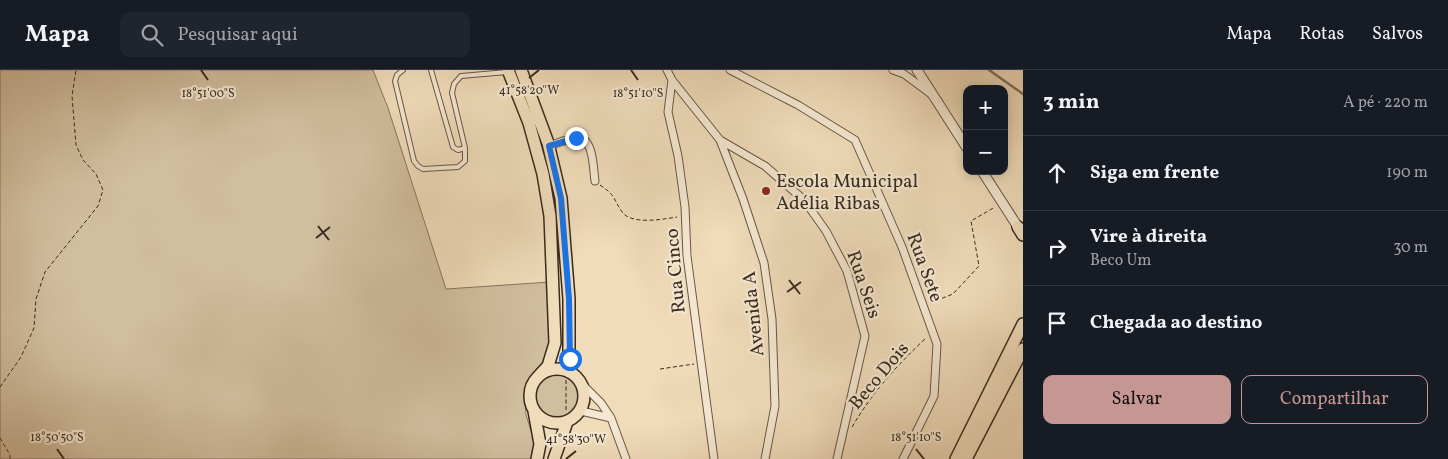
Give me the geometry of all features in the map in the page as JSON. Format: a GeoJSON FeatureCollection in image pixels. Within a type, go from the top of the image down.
{"type":"FeatureCollection","features":[{"type":"Feature","properties":{"kind":"main road"},"geometry":{"type":"LineString","coordinates":[[521,70],[532,95],[549,146],[561,198],[569,299],[570,372]]}},
{"type":"Feature","properties":{"kind":"main road"},"geometry":{"type":"LineString","coordinates":[[509,71],[529,124],[543,174],[550,216],[555,343],[548,366],[532,385],[530,394],[540,444],[537,459]]}},
{"type":"Feature","properties":{"kind":"main road"},"geometry":{"type":"LineString","coordinates":[[956,459],[1023,324]]}},
{"type":"Feature","properties":{"kind":"main road"},"geometry":{"type":"LineString","coordinates":[[966,459],[1023,350]]}},
{"type":"Feature","properties":{"kind":"main road"},"geometry":{"type":"LineString","coordinates":[[534,411],[540,418],[558,424],[575,418],[581,411],[584,402],[582,384],[570,372],[558,369],[550,370],[537,378]]}},
{"type":"Feature","properties":{"kind":"main road"},"geometry":{"type":"LineString","coordinates":[[554,459],[567,422]]}},
{"type":"Feature","properties":{"kind":"street","name":"Avenida A"},"geometry":{"type":"LineString","coordinates":[[667,70],[672,80],[720,140],[743,199],[764,262],[772,319],[775,406],[765,459]]}},
{"type":"Feature","properties":{"kind":"street","name":"Rua Sete"},"geometry":{"type":"LineString","coordinates":[[730,70],[798,105],[856,140],[902,247],[937,344],[934,396],[903,459]]}},
{"type":"Feature","properties":{"kind":"street"},"geometry":{"type":"LineString","coordinates":[[893,70],[904,74],[934,96]]}},
{"type":"Feature","properties":{"kind":"street"},"geometry":{"type":"LineString","coordinates":[[917,70],[963,142]]}},
{"type":"Feature","properties":{"kind":"street","name":"Rua Cinco"},"geometry":{"type":"LineString","coordinates":[[672,80],[668,112],[678,156],[686,216],[687,256],[714,459]]}},
{"type":"Feature","properties":{"kind":"street"},"geometry":{"type":"LineString","coordinates":[[549,146],[576,138],[583,138],[589,143],[595,181]]}},
{"type":"Feature","properties":{"kind":"street","name":"Rua Seis"},"geometry":{"type":"LineString","coordinates":[[720,140],[765,166],[804,200],[826,231],[847,271],[865,336],[838,459]]}},
{"type":"Feature","properties":{"kind":"street"},"geometry":{"type":"LineString","coordinates":[[984,175],[1021,230]]}},
{"type":"Feature","properties":{"kind":"street"},"geometry":{"type":"LineString","coordinates":[[582,384],[601,403],[611,418],[626,459]]}},
{"type":"Feature","properties":{"kind":"street"},"geometry":{"type":"LineString","coordinates":[[581,411],[611,418]]}},
{"type":"Feature","properties":{"kind":"lane"},"geometry":{"type":"LineString","coordinates":[[403,70],[397,75],[395,81],[414,161],[423,168],[458,167],[465,161],[452,93],[454,84],[461,76],[509,71]]}},
{"type":"Feature","properties":{"kind":"lane"},"geometry":{"type":"LineString","coordinates":[[432,70],[453,147],[458,150],[464,148]]}},
{"type":"Feature","properties":{"kind":"path"},"geometry":{"type":"LineString","coordinates":[[0,387],[21,357],[34,328],[36,299],[45,272],[98,206],[103,190],[96,174],[83,160],[76,144],[72,96],[76,70]]}},
{"type":"Feature","properties":{"kind":"path"},"geometry":{"type":"LineString","coordinates":[[595,181],[612,192],[623,213],[632,219],[650,220],[686,216]]}},
{"type":"Feature","properties":{"kind":"path"},"geometry":{"type":"LineString","coordinates":[[923,306],[953,294],[979,266],[971,221],[1002,203]]}},
{"type":"Feature","properties":{"kind":"path","name":"Beco Dois"},"geometry":{"type":"LineString","coordinates":[[844,432],[849,433],[861,411],[886,379],[905,357],[932,333]]}},
{"type":"Feature","properties":{"kind":"path"},"geometry":{"type":"LineString","coordinates":[[660,369],[700,363]]}},
{"type":"Feature","properties":{"kind":"path"},"geometry":{"type":"LineString","coordinates":[[0,438],[10,455],[10,459]]}},
{"type":"Feature","properties":{"kind":"shaded area"},"geometry":{"type":"Polygon","coordinates":[[[0,70],[373,70],[388,108],[446,289],[550,282],[551,348],[539,373],[528,384],[525,398],[526,415],[536,446],[535,459],[0,459],[0,70]]]}},
{"type":"Feature","properties":{"kind":"shaded area"},"geometry":{"type":"Polygon","coordinates":[[[556,374],[569,378],[575,384],[579,397],[575,410],[569,416],[556,420],[543,416],[537,410],[533,397],[537,384],[543,378],[556,374]]]}},
{"type":"Feature","properties":{"kind":"waterway"},"geometry":{"type":"LineString","coordinates":[[989,70],[1023,94]]}},
{"type":"Feature","properties":{"kind":"place","name":"Escola Municipal Adélia Ribas"},"geometry":{"type":"Point","coordinates":[766,191]}},
{"type":"Feature","properties":{"kind":"route"},"geometry":{"type":"LineString","coordinates":[[570,359],[569,299],[561,198],[549,146],[576,138]]}}]}
